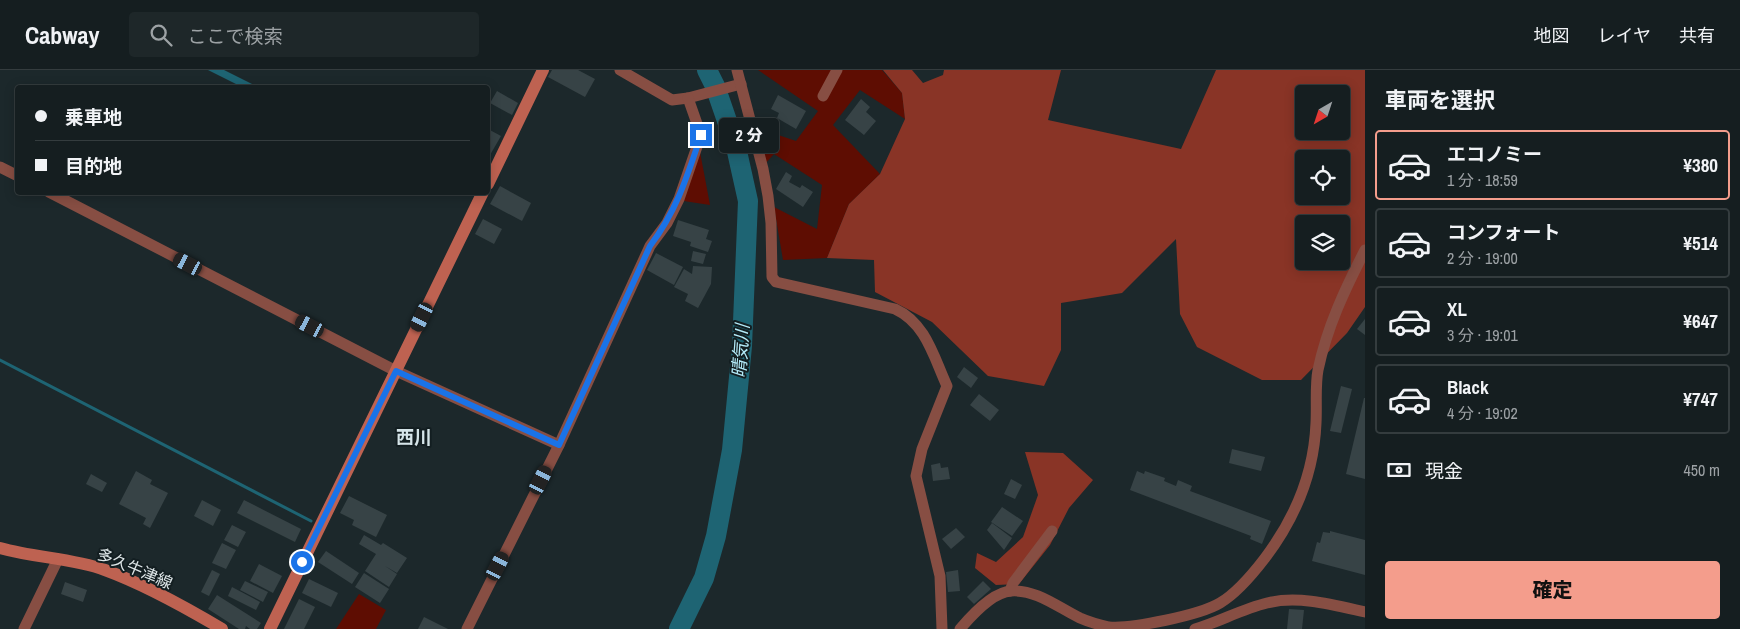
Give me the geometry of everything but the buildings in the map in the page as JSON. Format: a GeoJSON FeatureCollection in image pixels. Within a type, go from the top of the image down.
{"type":"FeatureCollection","features":[{"type":"Feature","properties":{"kind":"street"},"geometry":{"type":"LineString","coordinates":[[490,180],[543,70]]}},
{"type":"Feature","properties":{"kind":"street"},"geometry":{"type":"LineString","coordinates":[[620,70],[672,100],[688,98],[741,84]]}},
{"type":"Feature","properties":{"kind":"street"},"geometry":{"type":"LineString","coordinates":[[737,70],[768,196],[771,223],[772,277],[776,282],[895,309],[906,314],[926,338],[947,386],[922,449],[916,476],[940,576],[942,629]]}},
{"type":"Feature","properties":{"kind":"street"},"geometry":{"type":"LineString","coordinates":[[823,96],[837,70]]}},
{"type":"Feature","properties":{"kind":"street"},"geometry":{"type":"LineString","coordinates":[[467,629],[559,445],[650,246],[667,223],[680,198],[701,135],[688,98]]}},
{"type":"Feature","properties":{"kind":"street"},"geometry":{"type":"LineString","coordinates":[[0,167],[15,174]]}},
{"type":"Feature","properties":{"kind":"street"},"geometry":{"type":"LineString","coordinates":[[55,195],[396,371],[559,445]]}},
{"type":"Feature","properties":{"kind":"street"},"geometry":{"type":"LineString","coordinates":[[270,629],[482,195]]}},
{"type":"Feature","properties":{"kind":"street"},"geometry":{"type":"LineString","coordinates":[[960,629],[987,602],[1010,591],[1036,596],[1080,618],[1110,627],[1124,627],[1202,612],[1220,603],[1235,592],[1264,559],[1288,523],[1306,484],[1314,456],[1318,372],[1323,349],[1340,297],[1365,250]]}},
{"type":"Feature","properties":{"kind":"street"},"geometry":{"type":"LineString","coordinates":[[1010,591],[1013,582],[1052,531]]}},
{"type":"Feature","properties":{"kind":"street","name":"多久牛津線"},"geometry":{"type":"LineString","coordinates":[[0,548],[105,570],[170,600],[222,629]]}},
{"type":"Feature","properties":{"kind":"street"},"geometry":{"type":"LineString","coordinates":[[24,629],[58,559]]}},
{"type":"Feature","properties":{"kind":"street"},"geometry":{"type":"LineString","coordinates":[[1195,629],[1229,615],[1281,600],[1332,604],[1365,612]]}},
{"type":"Feature","properties":{"kind":"street"},"geometry":{"type":"LineString","coordinates":[[1080,618],[1086,629]]}},
{"type":"Feature","properties":{"kind":"shaded area"},"geometry":{"type":"Polygon","coordinates":[[[758,70],[882,70],[902,93],[905,119],[860,90],[833,125],[880,174],[849,204],[827,258],[783,260],[774,207],[817,229],[822,185],[774,154],[765,164],[755,127],[796,141],[818,111],[758,70]]]}},
{"type":"Feature","properties":{"kind":"shaded area"},"geometry":{"type":"Polygon","coordinates":[[[883,70],[912,70],[923,83],[943,75],[944,70],[1061,70],[1048,120],[1181,149],[1216,70],[1365,70],[1365,307],[1347,333],[1301,380],[1262,380],[1197,347],[1180,314],[1176,239],[1122,293],[1061,303],[1061,350],[1044,386],[988,376],[932,322],[875,292],[874,260],[827,258],[849,204],[880,174],[905,119],[902,93],[883,70]]]}},
{"type":"Feature","properties":{"kind":"shaded area"},"geometry":{"type":"Polygon","coordinates":[[[697,136],[710,205],[677,200],[697,136]]]}},
{"type":"Feature","properties":{"kind":"shaded area"},"geometry":{"type":"Polygon","coordinates":[[[1025,452],[1063,453],[1093,480],[1069,508],[1050,545],[1019,584],[996,585],[975,568],[977,553],[996,562],[1023,537],[1038,495],[1025,452]]]}},
{"type":"Feature","properties":{"kind":"shaded area"},"geometry":{"type":"Polygon","coordinates":[[[359,594],[386,610],[376,629],[336,629],[359,594]]]}},
{"type":"Feature","properties":{"kind":"water"},"geometry":{"type":"Polygon","coordinates":[[[208,70],[224,70],[254,85],[238,85],[208,70]]]}},
{"type":"Feature","properties":{"kind":"waterway","name":"晴気川"},"geometry":{"type":"LineString","coordinates":[[679,629],[704,578],[716,536],[732,450],[742,346],[748,201],[736,147],[715,86],[707,70]]}},
{"type":"Feature","properties":{"kind":"waterway"},"geometry":{"type":"LineString","coordinates":[[0,360],[311,521]]}},
{"type":"Feature","properties":{"kind":"district","name":"西川"},"geometry":{"type":"Point","coordinates":[414,438]}},
{"type":"Feature","properties":{"kind":"route"},"geometry":{"type":"LineString","coordinates":[[302,562],[396,371],[559,445],[650,246],[667,223],[680,198],[701,135]]}}]}
